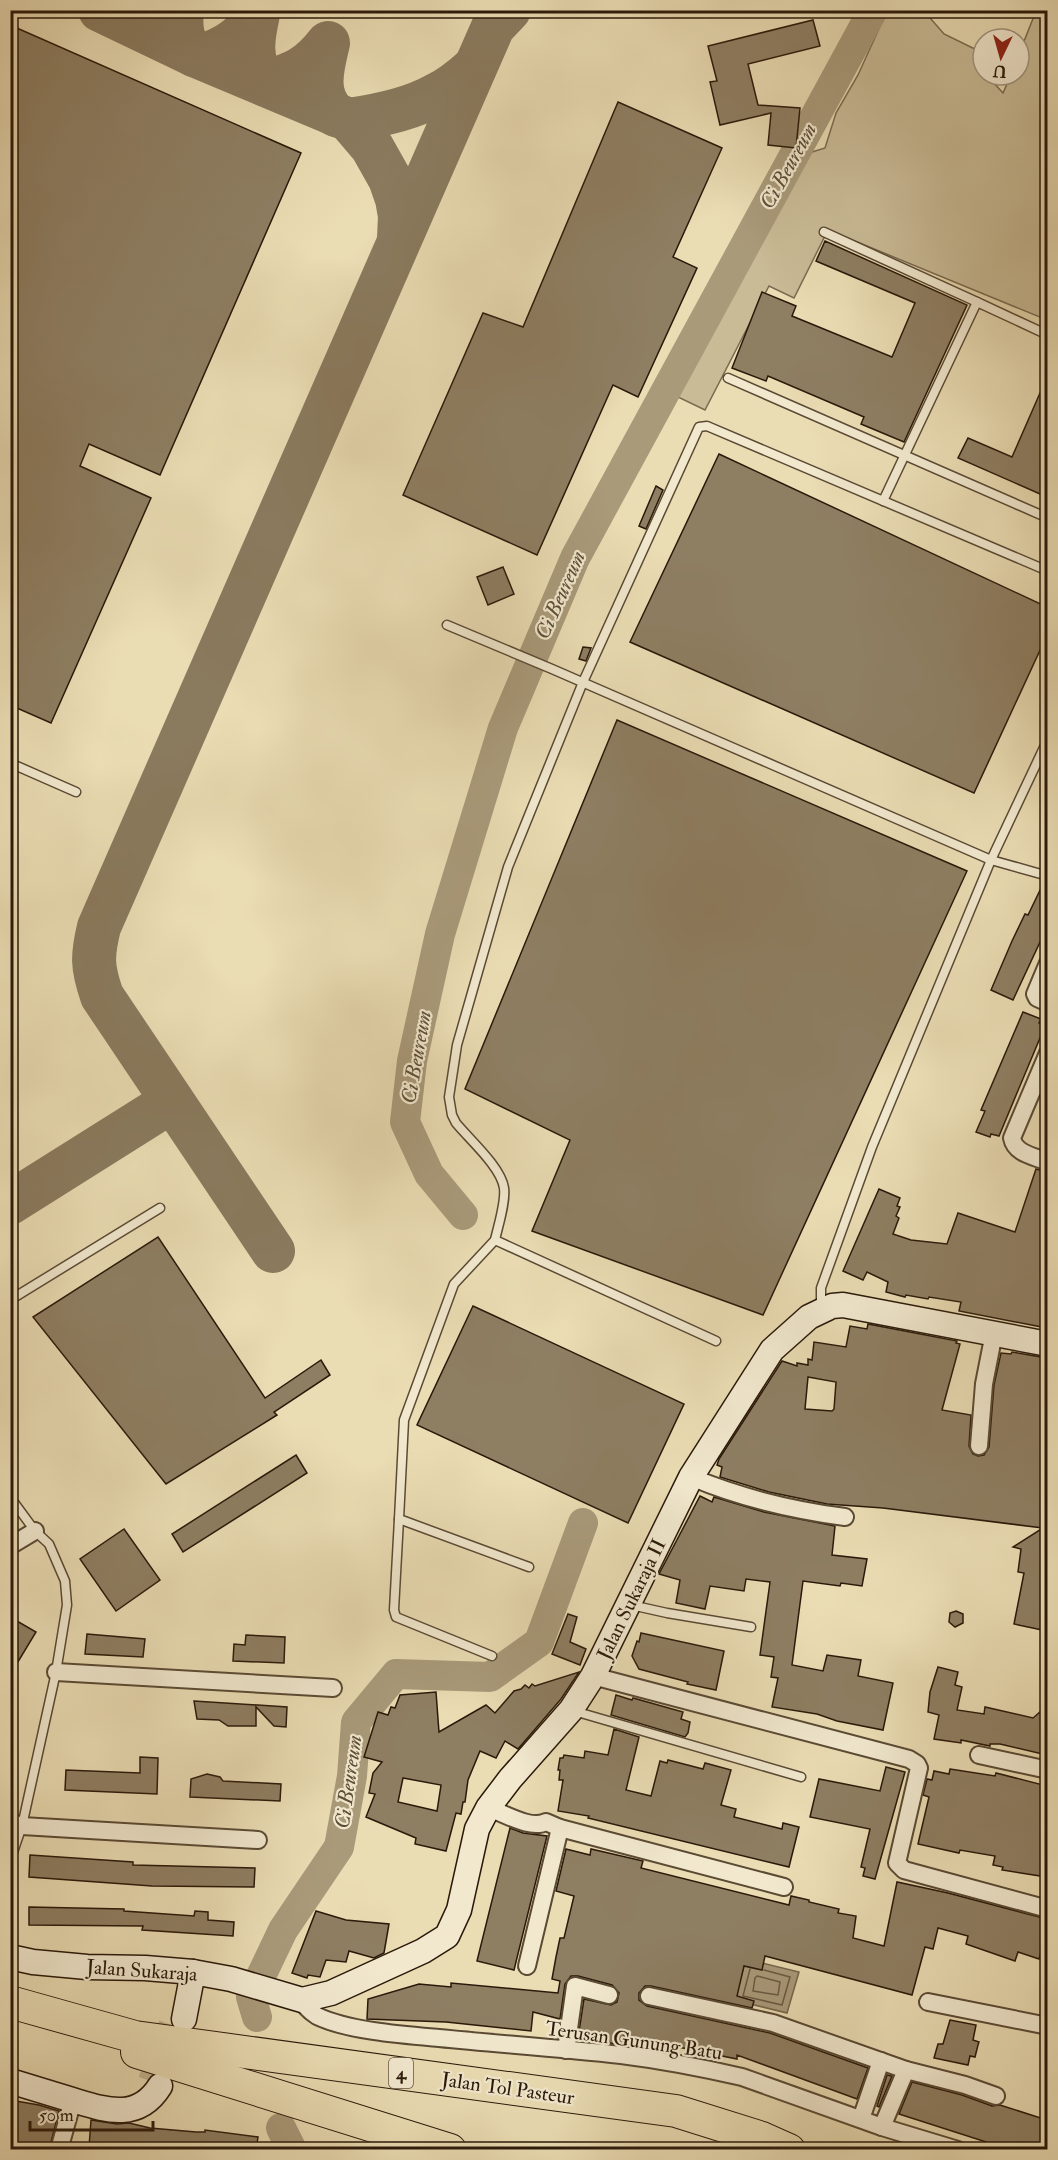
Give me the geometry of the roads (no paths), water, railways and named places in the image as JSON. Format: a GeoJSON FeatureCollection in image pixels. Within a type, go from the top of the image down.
{"type":"FeatureCollection","features":[{"type":"Feature","properties":{"kind":"highway","name":"Jalan Tol Pasteur"},"geometry":{"type":"LineString","coordinates":[[10,2002],[135,2037],[676,2111],[762,2138],[789,2150]]}},
{"type":"Feature","properties":{"kind":"highway"},"geometry":{"type":"LineString","coordinates":[[10,2020],[135,2052],[450,2150]]}},
{"type":"Feature","properties":{"kind":"highway"},"geometry":{"type":"LineString","coordinates":[[135,2052],[653,2124],[712,2140],[734,2150]]}},
{"type":"Feature","properties":{"kind":"main road","name":"Jalan Sukaraja II"},"geometry":{"type":"LineString","coordinates":[[306,1999],[331,1993],[413,1956],[447,1936],[459,1910],[477,1829],[497,1811],[510,1779],[571,1710],[593,1676],[691,1477],[772,1350],[809,1317],[821,1310],[843,1305],[855,1306],[1047,1344]]}},
{"type":"Feature","properties":{"kind":"main road","name":"Jalan Sukaraja"},"geometry":{"type":"LineString","coordinates":[[10,1957],[33,1962],[87,1967],[193,1972],[231,1979],[272,1992],[306,1999]]}},
{"type":"Feature","properties":{"kind":"main road"},"geometry":{"type":"LineString","coordinates":[[182,2010],[193,1972]]}},
{"type":"Feature","properties":{"kind":"main road"},"geometry":{"type":"LineString","coordinates":[[10,2081],[114,2111],[126,2110],[155,2084]]}},
{"type":"Feature","properties":{"kind":"street"},"geometry":{"type":"LineString","coordinates":[[1047,963],[1035,994],[1037,998],[1047,1003]]}},
{"type":"Feature","properties":{"kind":"street"},"geometry":{"type":"LineString","coordinates":[[1047,1053],[1012,1138],[1014,1146],[1020,1151],[1047,1162]]}},
{"type":"Feature","properties":{"kind":"street"},"geometry":{"type":"LineString","coordinates":[[979,1446],[984,1384],[994,1333]]}},
{"type":"Feature","properties":{"kind":"street"},"geometry":{"type":"LineString","coordinates":[[691,1477],[727,1492],[752,1499],[845,1517]]}},
{"type":"Feature","properties":{"kind":"street"},"geometry":{"type":"LineString","coordinates":[[10,1546],[35,1531]]}},
{"type":"Feature","properties":{"kind":"street"},"geometry":{"type":"LineString","coordinates":[[56,1672],[333,1688]]}},
{"type":"Feature","properties":{"kind":"street"},"geometry":{"type":"LineString","coordinates":[[593,1676],[909,1759],[919,1768],[897,1863],[899,1866],[904,1870],[1047,1909]]}},
{"type":"Feature","properties":{"kind":"street"},"geometry":{"type":"LineString","coordinates":[[979,1755],[1047,1770]]}},
{"type":"Feature","properties":{"kind":"street"},"geometry":{"type":"LineString","coordinates":[[497,1811],[513,1808],[544,1813],[553,1825],[784,1887]]}},
{"type":"Feature","properties":{"kind":"street"},"geometry":{"type":"LineString","coordinates":[[16,1824],[258,1840]]}},
{"type":"Feature","properties":{"kind":"street"},"geometry":{"type":"LineString","coordinates":[[527,1966],[553,1825]]}},
{"type":"Feature","properties":{"kind":"street"},"geometry":{"type":"LineString","coordinates":[[566,2050],[575,1986],[609,1995]]}},
{"type":"Feature","properties":{"kind":"street"},"geometry":{"type":"LineString","coordinates":[[649,1996],[773,2023],[906,2070],[965,2085],[996,2096]]}},
{"type":"Feature","properties":{"kind":"street","name":"Terusan Gunung Batu"},"geometry":{"type":"LineString","coordinates":[[306,1999],[375,2030],[411,2036],[623,2055],[722,2072],[882,2127],[958,2150]]}},
{"type":"Feature","properties":{"kind":"street"},"geometry":{"type":"LineString","coordinates":[[928,2002],[1047,2026]]}},
{"type":"Feature","properties":{"kind":"street"},"geometry":{"type":"LineString","coordinates":[[861,2119],[881,2061]]}},
{"type":"Feature","properties":{"kind":"street"},"geometry":{"type":"LineString","coordinates":[[882,2127],[906,2070]]}},
{"type":"Feature","properties":{"kind":"street"},"geometry":{"type":"LineString","coordinates":[[59,2150],[73,2100]]}},
{"type":"Feature","properties":{"kind":"lane"},"geometry":{"type":"LineString","coordinates":[[824,232],[1047,334]]}},
{"type":"Feature","properties":{"kind":"lane"},"geometry":{"type":"LineString","coordinates":[[883,501],[977,302]]}},
{"type":"Feature","properties":{"kind":"lane"},"geometry":{"type":"LineString","coordinates":[[728,378],[1047,518]]}},
{"type":"Feature","properties":{"kind":"lane"},"geometry":{"type":"LineString","coordinates":[[492,1656],[396,1617],[394,1610],[404,1420],[454,1284],[495,1240],[504,1191],[501,1178],[452,1115],[449,1097],[457,1046],[508,867],[583,682],[699,427],[707,426],[1047,572]]}},
{"type":"Feature","properties":{"kind":"lane"},"geometry":{"type":"LineString","coordinates":[[447,625],[991,860],[1047,876]]}},
{"type":"Feature","properties":{"kind":"lane"},"geometry":{"type":"LineString","coordinates":[[821,1310],[821,1288],[872,1147],[991,860],[1047,739]]}},
{"type":"Feature","properties":{"kind":"lane"},"geometry":{"type":"LineString","coordinates":[[10,763],[76,792]]}},
{"type":"Feature","properties":{"kind":"lane"},"geometry":{"type":"LineString","coordinates":[[10,1300],[160,1208]]}},
{"type":"Feature","properties":{"kind":"lane"},"geometry":{"type":"LineString","coordinates":[[495,1240],[716,1341]]}},
{"type":"Feature","properties":{"kind":"lane"},"geometry":{"type":"LineString","coordinates":[[10,1497],[35,1531],[49,1544],[65,1581],[67,1605],[56,1672],[16,1824],[10,1861]]}},
{"type":"Feature","properties":{"kind":"lane"},"geometry":{"type":"LineString","coordinates":[[399,1519],[529,1567]]}},
{"type":"Feature","properties":{"kind":"lane"},"geometry":{"type":"LineString","coordinates":[[627,1604],[751,1627]]}},
{"type":"Feature","properties":{"kind":"lane"},"geometry":{"type":"LineString","coordinates":[[571,1710],[801,1777]]}},
{"type":"Feature","properties":{"kind":"water"},"geometry":{"type":"Polygon","coordinates":[[[746,1959],[799,1972],[787,2013],[734,2000],[746,1959]]]}},
{"type":"Feature","properties":{"kind":"waterway","name":"Ci Beureum"},"geometry":{"type":"LineString","coordinates":[[463,1215],[429,1174],[405,1122],[412,1061],[440,934],[503,728],[575,558],[873,10]]}},
{"type":"Feature","properties":{"kind":"waterway","name":"Ci Beureum"},"geometry":{"type":"LineString","coordinates":[[257,2017],[251,1997],[283,1930],[339,1847],[352,1776],[356,1722],[396,1674],[490,1677],[539,1642],[583,1523]]}},
{"type":"Feature","properties":{"kind":"waterway","name":"Ci Beureum"},"geometry":{"type":"LineString","coordinates":[[281,2128],[292,2150]]}},
{"type":"Feature","properties":{"kind":"tunnel"},"geometry":{"type":"LineString","coordinates":[[150,2081],[174,2015]]}}]}
